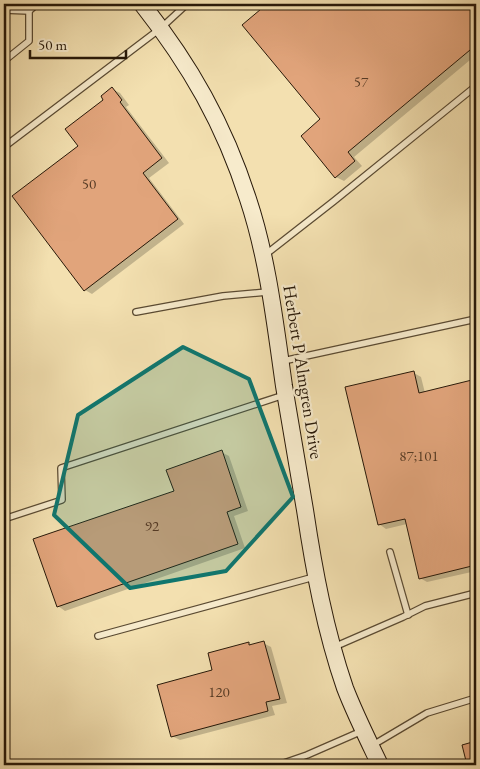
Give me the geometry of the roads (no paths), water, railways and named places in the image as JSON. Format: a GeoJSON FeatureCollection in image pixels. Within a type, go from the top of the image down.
{"type":"FeatureCollection","features":[{"type":"Feature","properties":{"kind":"street","name":"Herbert P Almgren Drive"},"geometry":{"type":"LineString","coordinates":[[142,4],[198,84],[221,130],[248,200],[270,292],[316,577],[327,627],[346,688],[380,765]]}},
{"type":"Feature","properties":{"kind":"lane"},"geometry":{"type":"LineString","coordinates":[[4,10],[29,10],[37,4]]}},
{"type":"Feature","properties":{"kind":"lane"},"geometry":{"type":"LineString","coordinates":[[4,147],[160,28],[187,4]]}},
{"type":"Feature","properties":{"kind":"lane"},"geometry":{"type":"LineString","coordinates":[[4,61],[28,41],[29,10]]}},
{"type":"Feature","properties":{"kind":"lane"},"geometry":{"type":"LineString","coordinates":[[263,257],[476,86]]}},
{"type":"Feature","properties":{"kind":"lane"},"geometry":{"type":"LineString","coordinates":[[136,312],[224,296],[270,292]]}},
{"type":"Feature","properties":{"kind":"lane"},"geometry":{"type":"LineString","coordinates":[[281,362],[476,319]]}},
{"type":"Feature","properties":{"kind":"lane"},"geometry":{"type":"LineString","coordinates":[[4,520],[62,500],[61,468],[286,394]]}},
{"type":"Feature","properties":{"kind":"lane"},"geometry":{"type":"LineString","coordinates":[[390,552],[408,615]]}},
{"type":"Feature","properties":{"kind":"lane"},"geometry":{"type":"LineString","coordinates":[[98,636],[316,577]]}},
{"type":"Feature","properties":{"kind":"lane"},"geometry":{"type":"LineString","coordinates":[[333,647],[425,606],[476,594]]}},
{"type":"Feature","properties":{"kind":"lane"},"geometry":{"type":"LineString","coordinates":[[371,746],[427,713],[476,698]]}},
{"type":"Feature","properties":{"kind":"lane"},"geometry":{"type":"LineString","coordinates":[[278,765],[307,755],[364,730]]}}]}
